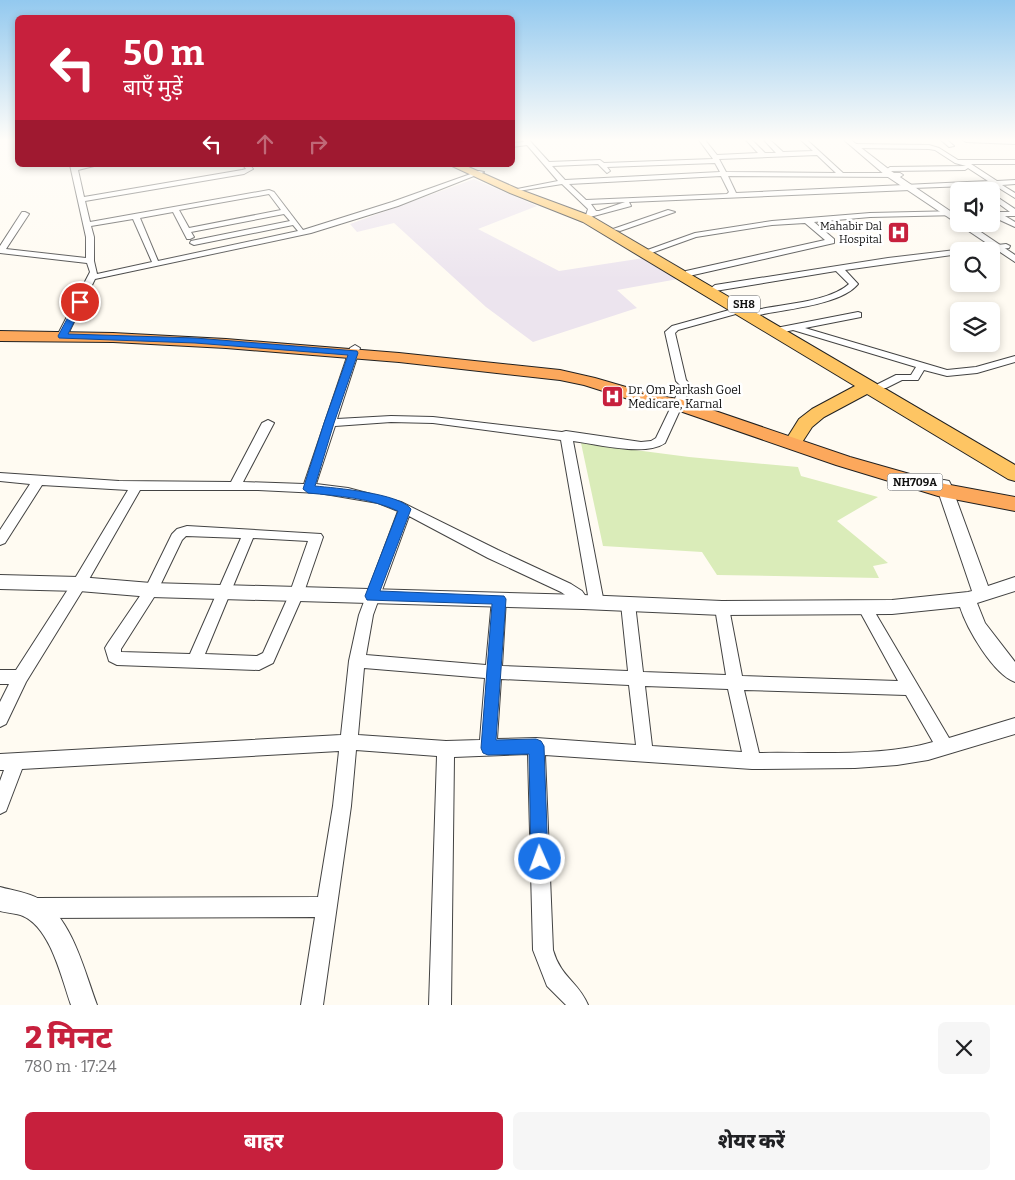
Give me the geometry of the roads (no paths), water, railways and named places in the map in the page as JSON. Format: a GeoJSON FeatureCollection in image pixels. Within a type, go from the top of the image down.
{"type":"FeatureCollection","features":[{"type":"Feature","properties":{"kind":"highway","name":"NH709A"},"geometry":{"type":"LineString","coordinates":[[0,331],[195,340],[354,351],[562,375],[597,382],[664,403],[677,404],[843,461],[1015,504]]}},
{"type":"Feature","properties":{"kind":"highway","name":"NH709A"},"geometry":{"type":"LineString","coordinates":[[0,336],[64,334]]}},
{"type":"Feature","properties":{"kind":"highway","name":"NH709A"},"geometry":{"type":"LineString","coordinates":[[945,488],[1015,498]]}},
{"type":"Feature","properties":{"kind":"main road","name":"SH8"},"geometry":{"type":"LineString","coordinates":[[511,187],[623,236]]}},
{"type":"Feature","properties":{"kind":"main road","name":"SH8"},"geometry":{"type":"LineString","coordinates":[[519,190],[588,210],[647,252],[740,310],[787,330]]}},
{"type":"Feature","properties":{"kind":"main road","name":"SH8"},"geometry":{"type":"LineString","coordinates":[[671,266],[689,273],[759,312],[1015,474]]}},
{"type":"Feature","properties":{"kind":"main road"},"geometry":{"type":"LineString","coordinates":[[794,443],[805,423],[818,414],[875,386]]}},
{"type":"Feature","properties":{"kind":"main road","name":"SH8"},"geometry":{"type":"LineString","coordinates":[[913,409],[1015,465]]}},
{"type":"Feature","properties":{"kind":"street"},"geometry":{"type":"LineString","coordinates":[[64,334],[93,275],[90,261],[90,237],[79,187]]}},
{"type":"Feature","properties":{"kind":"street"},"geometry":{"type":"LineString","coordinates":[[82,200],[158,187]]}},
{"type":"Feature","properties":{"kind":"street"},"geometry":{"type":"LineString","coordinates":[[196,247],[315,228],[395,204],[431,187]]}},
{"type":"Feature","properties":{"kind":"street"},"geometry":{"type":"LineString","coordinates":[[519,190],[536,187]]}},
{"type":"Feature","properties":{"kind":"street"},"geometry":{"type":"LineString","coordinates":[[567,187],[588,210],[600,212],[630,203],[636,199]]}},
{"type":"Feature","properties":{"kind":"street"},"geometry":{"type":"LineString","coordinates":[[730,187],[733,192],[730,195]]}},
{"type":"Feature","properties":{"kind":"street"},"geometry":{"type":"LineString","coordinates":[[588,210],[636,199],[911,187],[950,211]]}},
{"type":"Feature","properties":{"kind":"street"},"geometry":{"type":"LineString","coordinates":[[1002,187],[1015,196]]}},
{"type":"Feature","properties":{"kind":"street"},"geometry":{"type":"LineString","coordinates":[[87,226],[269,192],[272,193],[300,230]]}},
{"type":"Feature","properties":{"kind":"street"},"geometry":{"type":"LineString","coordinates":[[636,199],[646,203],[675,201]]}},
{"type":"Feature","properties":{"kind":"street"},"geometry":{"type":"LineString","coordinates":[[1000,202],[1015,213]]}},
{"type":"Feature","properties":{"kind":"street"},"geometry":{"type":"LineString","coordinates":[[174,209],[196,247]]}},
{"type":"Feature","properties":{"kind":"street"},"geometry":{"type":"LineString","coordinates":[[186,230],[286,211]]}},
{"type":"Feature","properties":{"kind":"street"},"geometry":{"type":"LineString","coordinates":[[623,236],[671,212]]}},
{"type":"Feature","properties":{"kind":"street"},"geometry":{"type":"LineString","coordinates":[[1000,214],[1015,213]]}},
{"type":"Feature","properties":{"kind":"street"},"geometry":{"type":"LineString","coordinates":[[26,214],[1,251],[90,261]]}},
{"type":"Feature","properties":{"kind":"street"},"geometry":{"type":"LineString","coordinates":[[647,252],[683,239],[714,231],[870,215],[950,215]]}},
{"type":"Feature","properties":{"kind":"street"},"geometry":{"type":"LineString","coordinates":[[136,216],[154,260]]}},
{"type":"Feature","properties":{"kind":"street"},"geometry":{"type":"LineString","coordinates":[[1000,217],[1015,226]]}},
{"type":"Feature","properties":{"kind":"street"},"geometry":{"type":"LineString","coordinates":[[689,273],[831,242],[807,220]]}},
{"type":"Feature","properties":{"kind":"street"},"geometry":{"type":"LineString","coordinates":[[93,275],[294,222]]}},
{"type":"Feature","properties":{"kind":"street"},"geometry":{"type":"LineString","coordinates":[[93,275],[308,232],[315,228]]}},
{"type":"Feature","properties":{"kind":"street"},"geometry":{"type":"LineString","coordinates":[[977,232],[1002,247],[1015,252]]}},
{"type":"Feature","properties":{"kind":"street"},"geometry":{"type":"LineString","coordinates":[[982,232],[1015,259]]}},
{"type":"Feature","properties":{"kind":"street"},"geometry":{"type":"LineString","coordinates":[[714,288],[888,260],[950,252]]}},
{"type":"Feature","properties":{"kind":"street"},"geometry":{"type":"LineString","coordinates":[[759,312],[835,296],[849,290],[854,282],[838,268]]}},
{"type":"Feature","properties":{"kind":"street"},"geometry":{"type":"LineString","coordinates":[[329,423],[415,418],[566,435],[641,446],[654,445],[661,440],[686,386],[681,381],[670,332],[674,328],[740,310]]}},
{"type":"Feature","properties":{"kind":"street"},"geometry":{"type":"LineString","coordinates":[[787,330],[858,315]]}},
{"type":"Feature","properties":{"kind":"street"},"geometry":{"type":"LineString","coordinates":[[787,330],[947,373],[964,373],[1015,359]]}},
{"type":"Feature","properties":{"kind":"street"},"geometry":{"type":"LineString","coordinates":[[308,489],[354,351]]}},
{"type":"Feature","properties":{"kind":"street"},"geometry":{"type":"LineString","coordinates":[[875,386],[900,377],[914,378],[921,367]]}},
{"type":"Feature","properties":{"kind":"street"},"geometry":{"type":"LineString","coordinates":[[235,486],[268,423]]}},
{"type":"Feature","properties":{"kind":"street"},"geometry":{"type":"LineString","coordinates":[[566,435],[590,602]]}},
{"type":"Feature","properties":{"kind":"street"},"geometry":{"type":"LineString","coordinates":[[0,477],[136,486],[235,486],[308,489],[357,494],[389,502],[405,509],[566,588],[590,602]]}},
{"type":"Feature","properties":{"kind":"street"},"geometry":{"type":"LineString","coordinates":[[0,540],[39,480]]}},
{"type":"Feature","properties":{"kind":"street"},"geometry":{"type":"LineString","coordinates":[[0,719],[20,677],[79,584],[136,486]]}},
{"type":"Feature","properties":{"kind":"street"},"geometry":{"type":"LineString","coordinates":[[945,488],[975,596],[972,614],[995,653],[1015,674]]}},
{"type":"Feature","properties":{"kind":"street"},"geometry":{"type":"LineString","coordinates":[[312,1005],[342,806],[357,661],[366,615],[372,596],[405,509]]}},
{"type":"Feature","properties":{"kind":"street"},"geometry":{"type":"LineString","coordinates":[[195,660],[249,532]]}},
{"type":"Feature","properties":{"kind":"street"},"geometry":{"type":"LineString","coordinates":[[249,532],[315,536],[315,542],[296,595],[271,654],[259,663],[117,658],[114,656],[112,648],[151,590],[180,533],[249,532]]}},
{"type":"Feature","properties":{"kind":"street"},"geometry":{"type":"LineString","coordinates":[[0,582],[79,584],[151,590],[499,599],[722,608],[892,607],[975,596],[1015,584]]}},
{"type":"Feature","properties":{"kind":"street"},"geometry":{"type":"LineString","coordinates":[[488,748],[499,599]]}},
{"type":"Feature","properties":{"kind":"street"},"geometry":{"type":"LineString","coordinates":[[628,604],[645,754]]}},
{"type":"Feature","properties":{"kind":"street"},"geometry":{"type":"LineString","coordinates":[[722,608],[735,683],[752,760]]}},
{"type":"Feature","properties":{"kind":"street"},"geometry":{"type":"LineString","coordinates":[[864,608],[944,746]]}},
{"type":"Feature","properties":{"kind":"street"},"geometry":{"type":"LineString","coordinates":[[357,661],[494,672],[860,688],[910,688]]}},
{"type":"Feature","properties":{"kind":"street"},"geometry":{"type":"LineString","coordinates":[[0,677],[20,677]]}},
{"type":"Feature","properties":{"kind":"street"},"geometry":{"type":"LineString","coordinates":[[1,799],[8,762],[349,742],[446,749],[536,746],[752,760],[855,760],[897,757],[928,752],[1015,726]]}},
{"type":"Feature","properties":{"kind":"street"},"geometry":{"type":"LineString","coordinates":[[536,746],[543,950],[551,974],[563,989],[572,994],[577,1005]]}},
{"type":"Feature","properties":{"kind":"street"},"geometry":{"type":"LineString","coordinates":[[440,1005],[446,749]]}},
{"type":"Feature","properties":{"kind":"street"},"geometry":{"type":"LineString","coordinates":[[0,899],[33,908],[326,907]]}},
{"type":"Feature","properties":{"kind":"street"},"geometry":{"type":"LineString","coordinates":[[33,908],[46,920],[57,935],[84,1005]]}},
{"type":"Feature","properties":{"kind":"place","name":"Mahabir Dal Hospital"},"geometry":{"type":"Point","coordinates":[898,232]}},
{"type":"Feature","properties":{"kind":"place","name":"Dr. Om Parkash Goel Medicare, Karnal"},"geometry":{"type":"Point","coordinates":[612,397]}}]}
